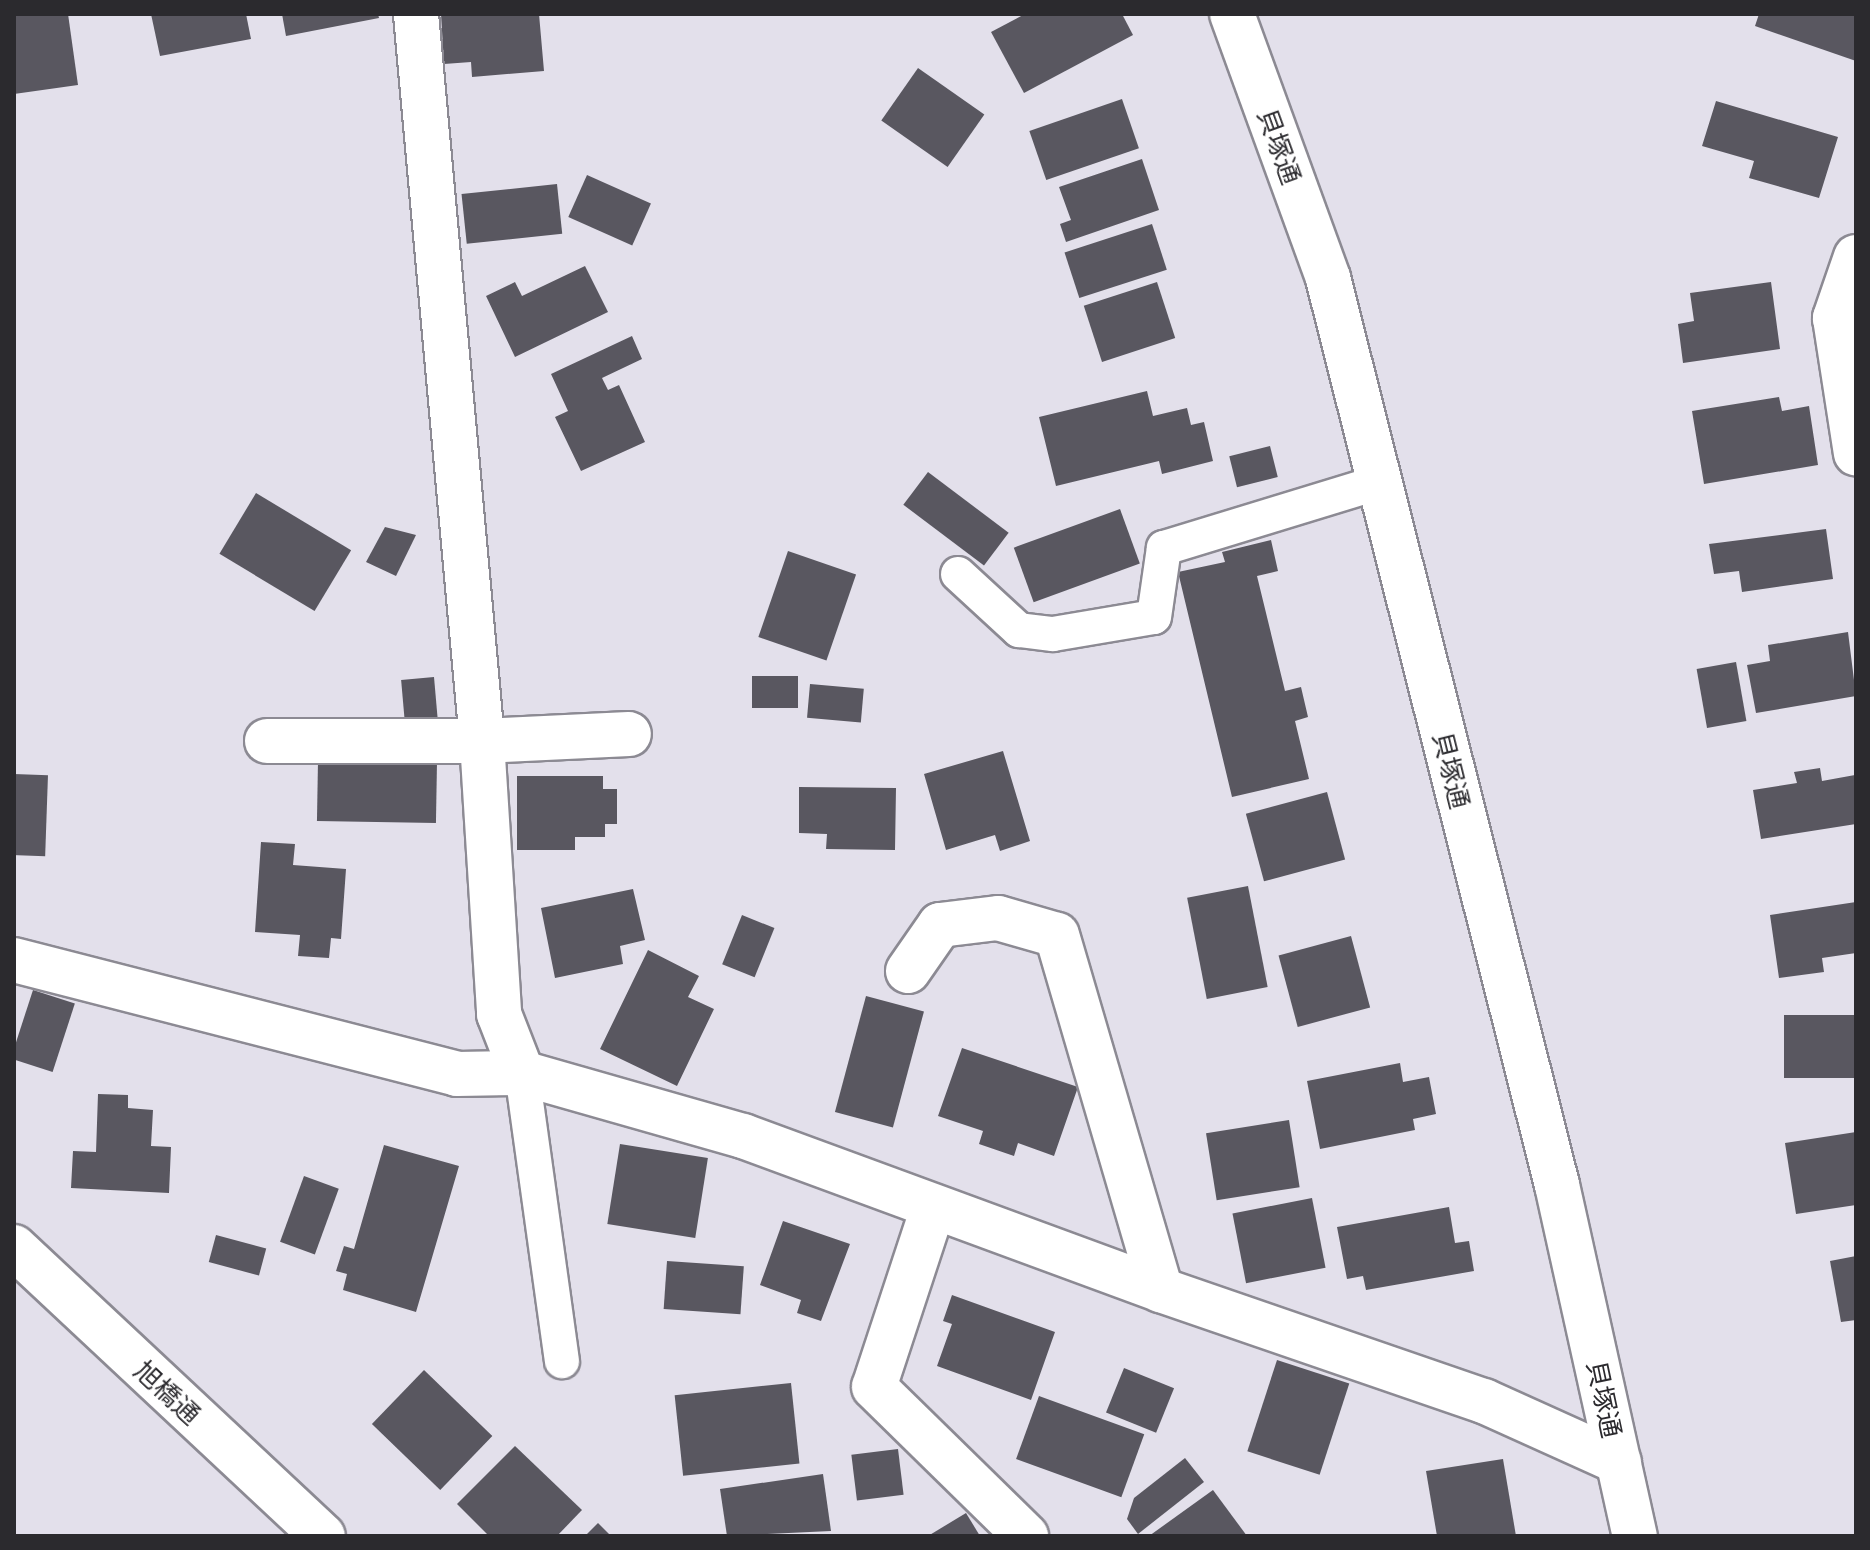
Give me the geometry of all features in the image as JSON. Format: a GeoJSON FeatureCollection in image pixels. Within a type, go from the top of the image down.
{"type":"FeatureCollection","features":[{"type":"Feature","properties":{"kind":"street"},"geometry":{"type":"LineString","coordinates":[[416,14],[482,741],[499,1014],[522,1073]]}},
{"type":"Feature","properties":{"kind":"street","name":"貝塚通"},"geometry":{"type":"LineString","coordinates":[[1232,14],[1328,278],[1557,1185],[1635,1536]]}},
{"type":"Feature","properties":{"kind":"street"},"geometry":{"type":"LineString","coordinates":[[1854,272],[1835,318],[1856,453]]}},
{"type":"Feature","properties":{"kind":"street"},"geometry":{"type":"LineString","coordinates":[[267,741],[482,741],[629,734]]}},
{"type":"Feature","properties":{"kind":"street"},"geometry":{"type":"LineString","coordinates":[[908,971],[940,925],[998,918],[1057,935],[1161,1290]]}},
{"type":"Feature","properties":{"kind":"street"},"geometry":{"type":"LineString","coordinates":[[14,960],[457,1074],[522,1073],[743,1136],[1161,1290],[1484,1401],[1619,1462]]}},
{"type":"Feature","properties":{"kind":"street"},"geometry":{"type":"LineString","coordinates":[[933,1208],[874,1387],[1026,1536]]}},
{"type":"Feature","properties":{"kind":"street","name":"旭橋通"},"geometry":{"type":"LineString","coordinates":[[14,1247],[323,1536]]}},
{"type":"Feature","properties":{"kind":"lane"},"geometry":{"type":"LineString","coordinates":[[958,574],[1019,630],[1053,634],[1154,617],[1164,548],[1380,482]]}},
{"type":"Feature","properties":{"kind":"lane"},"geometry":{"type":"LineString","coordinates":[[522,1073],[562,1361]]}},
{"type":"Feature","properties":{"kind":"building"},"geometry":{"type":"Polygon","coordinates":[[[14,14],[68,14],[78,85],[14,94],[14,14]]]}},
{"type":"Feature","properties":{"kind":"building"},"geometry":{"type":"Polygon","coordinates":[[[151,14],[246,14],[251,39],[160,56],[151,14]]]}},
{"type":"Feature","properties":{"kind":"building"},"geometry":{"type":"Polygon","coordinates":[[[282,14],[378,14],[379,18],[286,36],[282,14]]]}},
{"type":"Feature","properties":{"kind":"building"},"geometry":{"type":"Polygon","coordinates":[[[441,14],[539,14],[544,71],[472,77],[471,62],[444,64],[441,14]]]}},
{"type":"Feature","properties":{"kind":"building"},"geometry":{"type":"Polygon","coordinates":[[[1025,14],[1122,14],[1133,35],[1024,93],[991,32],[1025,14]]]}},
{"type":"Feature","properties":{"kind":"building"},"geometry":{"type":"Polygon","coordinates":[[[1759,14],[1856,14],[1856,61],[1755,26],[1759,14]]]}},
{"type":"Feature","properties":{"kind":"building"},"geometry":{"type":"Polygon","coordinates":[[[918,68],[984,114],[948,167],[881,120],[918,68]]]}},
{"type":"Feature","properties":{"kind":"building"},"geometry":{"type":"Polygon","coordinates":[[[1122,99],[1139,148],[1046,180],[1029,131],[1122,99]]]}},
{"type":"Feature","properties":{"kind":"building"},"geometry":{"type":"Polygon","coordinates":[[[1716,101],[1838,137],[1819,198],[1749,178],[1754,161],[1702,146],[1716,101]]]}},
{"type":"Feature","properties":{"kind":"building"},"geometry":{"type":"Polygon","coordinates":[[[1142,159],[1159,210],[1066,242],[1060,224],[1071,220],[1059,187],[1142,159]]]}},
{"type":"Feature","properties":{"kind":"building"},"geometry":{"type":"Polygon","coordinates":[[[587,175],[651,203],[632,245],[568,217],[587,175]]]}},
{"type":"Feature","properties":{"kind":"building"},"geometry":{"type":"Polygon","coordinates":[[[557,184],[562,234],[467,244],[462,194],[557,184]]]}},
{"type":"Feature","properties":{"kind":"building"},"geometry":{"type":"Polygon","coordinates":[[[1152,224],[1167,270],[1079,298],[1065,252],[1152,224]]]}},
{"type":"Feature","properties":{"kind":"building"},"geometry":{"type":"Polygon","coordinates":[[[585,266],[608,312],[515,357],[486,296],[515,282],[522,296],[585,266]]]}},
{"type":"Feature","properties":{"kind":"building"},"geometry":{"type":"Polygon","coordinates":[[[1157,282],[1175,338],[1102,362],[1084,306],[1157,282]]]}},
{"type":"Feature","properties":{"kind":"building"},"geometry":{"type":"Polygon","coordinates":[[[1771,282],[1780,349],[1683,363],[1678,324],[1694,321],[1690,293],[1771,282]]]}},
{"type":"Feature","properties":{"kind":"building"},"geometry":{"type":"Polygon","coordinates":[[[632,336],[642,359],[602,378],[608,390],[619,385],[645,442],[581,471],[555,417],[568,411],[551,374],[632,336]]]}},
{"type":"Feature","properties":{"kind":"building"},"geometry":{"type":"Polygon","coordinates":[[[1147,391],[1153,416],[1187,408],[1191,425],[1204,422],[1213,461],[1162,474],[1159,461],[1056,486],[1039,417],[1147,391]]]}},
{"type":"Feature","properties":{"kind":"building"},"geometry":{"type":"Polygon","coordinates":[[[1779,397],[1782,411],[1809,406],[1818,465],[1704,484],[1692,411],[1779,397]]]}},
{"type":"Feature","properties":{"kind":"building"},"geometry":{"type":"Polygon","coordinates":[[[1270,446],[1278,477],[1237,487],[1229,456],[1270,446]]]}},
{"type":"Feature","properties":{"kind":"building"},"geometry":{"type":"Polygon","coordinates":[[[928,472],[1009,533],[984,566],[903,505],[928,472]]]}},
{"type":"Feature","properties":{"kind":"building"},"geometry":{"type":"Polygon","coordinates":[[[256,493],[351,550],[315,611],[219,554],[256,493]]]}},
{"type":"Feature","properties":{"kind":"building"},"geometry":{"type":"Polygon","coordinates":[[[1120,509],[1140,564],[1034,602],[1014,548],[1120,509]]]}},
{"type":"Feature","properties":{"kind":"building"},"geometry":{"type":"Polygon","coordinates":[[[385,527],[416,535],[396,576],[366,562],[385,527]]]}},
{"type":"Feature","properties":{"kind":"building"},"geometry":{"type":"Polygon","coordinates":[[[1826,529],[1833,579],[1742,592],[1739,571],[1714,574],[1709,544],[1826,529]]]}},
{"type":"Feature","properties":{"kind":"building"},"geometry":{"type":"Polygon","coordinates":[[[1271,540],[1278,571],[1257,576],[1285,691],[1301,687],[1308,717],[1295,721],[1309,779],[1232,797],[1178,572],[1225,562],[1222,552],[1271,540]]]}},
{"type":"Feature","properties":{"kind":"building"},"geometry":{"type":"Polygon","coordinates":[[[788,551],[856,574],[826,660],[758,637],[788,551]]]}},
{"type":"Feature","properties":{"kind":"building"},"geometry":{"type":"Polygon","coordinates":[[[1848,632],[1856,696],[1756,713],[1747,665],[1770,661],[1768,645],[1848,632]]]}},
{"type":"Feature","properties":{"kind":"building"},"geometry":{"type":"Polygon","coordinates":[[[1736,662],[1746,721],[1707,728],[1697,669],[1736,662]]]}},
{"type":"Feature","properties":{"kind":"building"},"geometry":{"type":"Polygon","coordinates":[[[752,676],[798,676],[798,708],[752,708],[752,676]]]}},
{"type":"Feature","properties":{"kind":"building"},"geometry":{"type":"Polygon","coordinates":[[[434,677],[438,725],[405,728],[401,680],[434,677]]]}},
{"type":"Feature","properties":{"kind":"building"},"geometry":{"type":"Polygon","coordinates":[[[810,684],[864,689],[861,723],[807,718],[810,684]]]}},
{"type":"Feature","properties":{"kind":"building"},"geometry":{"type":"Polygon","coordinates":[[[1003,751],[1030,841],[1000,851],[995,835],[946,850],[924,774],[1003,751]]]}},
{"type":"Feature","properties":{"kind":"building"},"geometry":{"type":"Polygon","coordinates":[[[318,761],[437,763],[436,823],[317,821],[318,761]]]}},
{"type":"Feature","properties":{"kind":"building"},"geometry":{"type":"Polygon","coordinates":[[[1820,768],[1822,781],[1855,775],[1856,824],[1761,839],[1753,790],[1797,783],[1794,772],[1820,768]]]}},
{"type":"Feature","properties":{"kind":"building"},"geometry":{"type":"Polygon","coordinates":[[[14,774],[48,775],[45,856],[14,855],[14,774]]]}},
{"type":"Feature","properties":{"kind":"building"},"geometry":{"type":"Polygon","coordinates":[[[517,776],[603,776],[603,789],[617,789],[617,824],[605,824],[605,837],[575,837],[575,850],[517,850],[517,776]]]}},
{"type":"Feature","properties":{"kind":"building"},"geometry":{"type":"Polygon","coordinates":[[[799,787],[896,788],[895,850],[826,849],[827,834],[799,833],[799,787]]]}},
{"type":"Feature","properties":{"kind":"building"},"geometry":{"type":"Polygon","coordinates":[[[1327,792],[1345,860],[1264,881],[1246,814],[1327,792]]]}},
{"type":"Feature","properties":{"kind":"building"},"geometry":{"type":"Polygon","coordinates":[[[261,842],[295,844],[293,865],[346,869],[341,939],[331,938],[329,958],[298,956],[300,935],[255,932],[261,842]]]}},
{"type":"Feature","properties":{"kind":"building"},"geometry":{"type":"Polygon","coordinates":[[[1248,886],[1268,987],[1207,999],[1187,898],[1248,886]]]}},
{"type":"Feature","properties":{"kind":"building"},"geometry":{"type":"Polygon","coordinates":[[[633,889],[645,940],[620,946],[623,964],[555,978],[541,908],[633,889]]]}},
{"type":"Feature","properties":{"kind":"building"},"geometry":{"type":"Polygon","coordinates":[[[1856,902],[1856,953],[1822,958],[1824,972],[1779,978],[1770,915],[1856,902]]]}},
{"type":"Feature","properties":{"kind":"building"},"geometry":{"type":"Polygon","coordinates":[[[742,915],[774,928],[755,977],[722,964],[742,915]]]}},
{"type":"Feature","properties":{"kind":"building"},"geometry":{"type":"Polygon","coordinates":[[[1351,936],[1370,1007],[1298,1027],[1279,955],[1351,936]]]}},
{"type":"Feature","properties":{"kind":"building"},"geometry":{"type":"Polygon","coordinates":[[[648,950],[699,976],[688,997],[714,1009],[677,1086],[600,1049],[648,950]]]}},
{"type":"Feature","properties":{"kind":"building"},"geometry":{"type":"Polygon","coordinates":[[[33,990],[75,1004],[53,1072],[14,1060],[14,1048],[33,990]]]}},
{"type":"Feature","properties":{"kind":"building"},"geometry":{"type":"Polygon","coordinates":[[[866,996],[924,1012],[893,1127],[835,1112],[866,996]]]}},
{"type":"Feature","properties":{"kind":"building"},"geometry":{"type":"Polygon","coordinates":[[[1784,1015],[1856,1015],[1856,1078],[1784,1078],[1784,1015]]]}},
{"type":"Feature","properties":{"kind":"building"},"geometry":{"type":"Polygon","coordinates":[[[962,1048],[1078,1087],[1054,1156],[1018,1143],[1014,1156],[979,1144],[983,1131],[938,1116],[962,1048]]]}},
{"type":"Feature","properties":{"kind":"building"},"geometry":{"type":"Polygon","coordinates":[[[1400,1063],[1403,1082],[1429,1077],[1436,1114],[1413,1119],[1415,1130],[1320,1149],[1307,1081],[1400,1063]]]}},
{"type":"Feature","properties":{"kind":"building"},"geometry":{"type":"Polygon","coordinates":[[[98,1094],[128,1095],[128,1108],[153,1110],[151,1146],[171,1147],[169,1193],[71,1188],[73,1151],[96,1152],[98,1094]]]}},
{"type":"Feature","properties":{"kind":"building"},"geometry":{"type":"Polygon","coordinates":[[[1289,1120],[1300,1187],[1217,1200],[1206,1133],[1289,1120]]]}},
{"type":"Feature","properties":{"kind":"building"},"geometry":{"type":"Polygon","coordinates":[[[1856,1132],[1856,1205],[1796,1214],[1785,1143],[1856,1132]]]}},
{"type":"Feature","properties":{"kind":"building"},"geometry":{"type":"Polygon","coordinates":[[[620,1144],[708,1158],[695,1238],[607,1224],[620,1144]]]}},
{"type":"Feature","properties":{"kind":"building"},"geometry":{"type":"Polygon","coordinates":[[[384,1145],[459,1166],[416,1312],[343,1290],[347,1274],[336,1271],[344,1246],[354,1249],[384,1145]]]}},
{"type":"Feature","properties":{"kind":"building"},"geometry":{"type":"Polygon","coordinates":[[[304,1176],[339,1189],[315,1254],[280,1242],[304,1176]]]}},
{"type":"Feature","properties":{"kind":"building"},"geometry":{"type":"Polygon","coordinates":[[[1312,1198],[1326,1268],[1246,1283],[1232,1213],[1312,1198]]]}},
{"type":"Feature","properties":{"kind":"building"},"geometry":{"type":"Polygon","coordinates":[[[1449,1207],[1455,1243],[1469,1241],[1474,1271],[1366,1290],[1363,1276],[1347,1279],[1337,1227],[1449,1207]]]}},
{"type":"Feature","properties":{"kind":"building"},"geometry":{"type":"Polygon","coordinates":[[[783,1221],[850,1244],[821,1321],[797,1313],[801,1300],[760,1285],[783,1221]]]}},
{"type":"Feature","properties":{"kind":"building"},"geometry":{"type":"Polygon","coordinates":[[[216,1235],[266,1248],[259,1276],[209,1262],[216,1235]]]}},
{"type":"Feature","properties":{"kind":"building"},"geometry":{"type":"Polygon","coordinates":[[[1856,1256],[1856,1320],[1841,1322],[1830,1261],[1856,1256]]]}},
{"type":"Feature","properties":{"kind":"building"},"geometry":{"type":"Polygon","coordinates":[[[667,1261],[744,1266],[740,1314],[664,1309],[667,1261]]]}},
{"type":"Feature","properties":{"kind":"building"},"geometry":{"type":"Polygon","coordinates":[[[952,1295],[1055,1332],[1031,1400],[937,1366],[952,1324],[943,1321],[952,1295]]]}},
{"type":"Feature","properties":{"kind":"building"},"geometry":{"type":"Polygon","coordinates":[[[1277,1360],[1349,1383],[1320,1475],[1247,1451],[1277,1360]]]}},
{"type":"Feature","properties":{"kind":"building"},"geometry":{"type":"Polygon","coordinates":[[[1124,1368],[1174,1388],[1156,1433],[1106,1413],[1124,1368]]]}},
{"type":"Feature","properties":{"kind":"building"},"geometry":{"type":"Polygon","coordinates":[[[424,1370],[492,1436],[440,1490],[372,1424],[424,1370]]]}},
{"type":"Feature","properties":{"kind":"building"},"geometry":{"type":"Polygon","coordinates":[[[791,1383],[799,1464],[683,1476],[675,1395],[791,1383]]]}},
{"type":"Feature","properties":{"kind":"building"},"geometry":{"type":"Polygon","coordinates":[[[1039,1396],[1144,1434],[1121,1497],[1016,1459],[1039,1396]]]}},
{"type":"Feature","properties":{"kind":"building"},"geometry":{"type":"Polygon","coordinates":[[[515,1446],[582,1510],[557,1536],[489,1536],[457,1504],[515,1446]]]}},
{"type":"Feature","properties":{"kind":"building"},"geometry":{"type":"Polygon","coordinates":[[[898,1449],[904,1495],[857,1500],[851,1455],[898,1449]]]}},
{"type":"Feature","properties":{"kind":"building"},"geometry":{"type":"Polygon","coordinates":[[[1185,1458],[1204,1482],[1138,1534],[1127,1519],[1134,1498],[1185,1458]]]}},
{"type":"Feature","properties":{"kind":"building"},"geometry":{"type":"Polygon","coordinates":[[[1503,1459],[1516,1536],[1437,1536],[1426,1471],[1503,1459]]]}},
{"type":"Feature","properties":{"kind":"building"},"geometry":{"type":"Polygon","coordinates":[[[823,1474],[831,1531],[727,1536],[720,1489],[823,1474]]]}},
{"type":"Feature","properties":{"kind":"building"},"geometry":{"type":"Polygon","coordinates":[[[1213,1490],[1247,1536],[1149,1536],[1213,1490]]]}},
{"type":"Feature","properties":{"kind":"building"},"geometry":{"type":"Polygon","coordinates":[[[966,1513],[980,1536],[928,1536],[966,1513]]]}},
{"type":"Feature","properties":{"kind":"building"},"geometry":{"type":"Polygon","coordinates":[[[598,1523],[611,1536],[585,1536],[598,1523]]]}}]}
